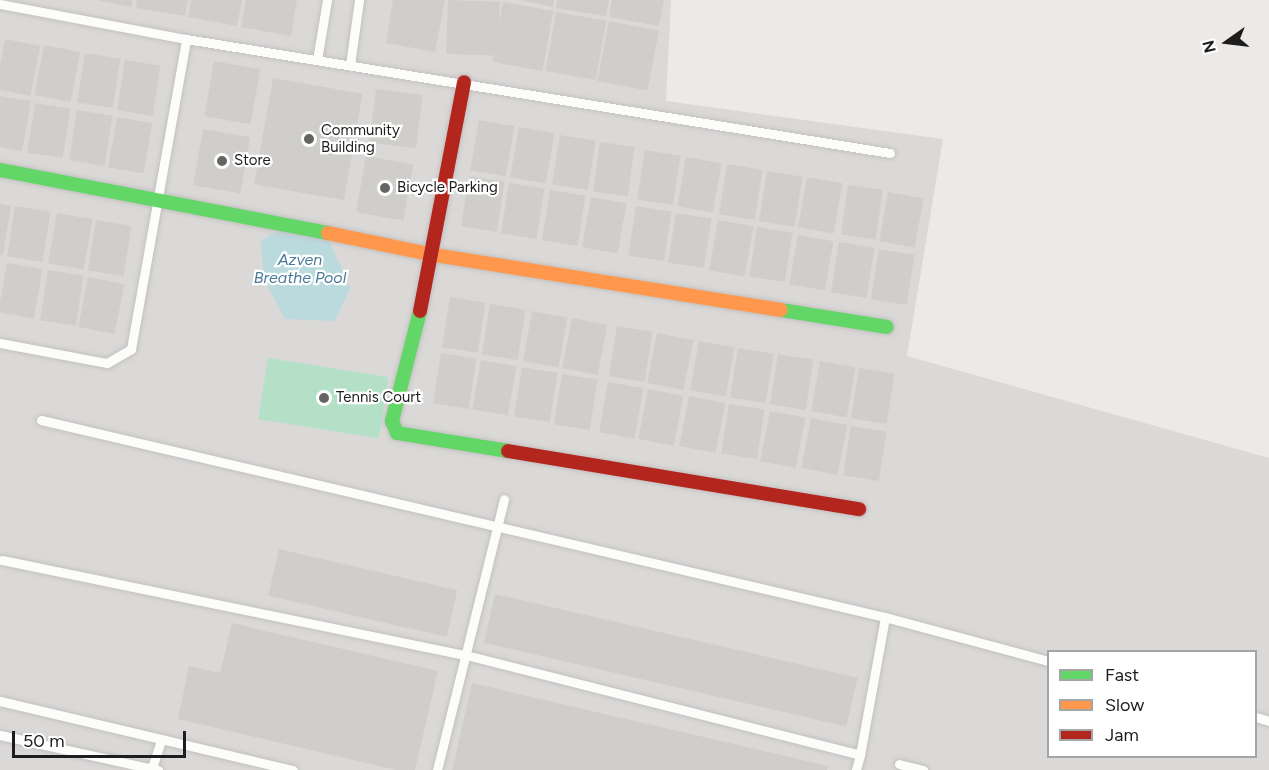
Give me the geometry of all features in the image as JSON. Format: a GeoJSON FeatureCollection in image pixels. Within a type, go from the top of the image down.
{"type":"FeatureCollection","features":[{"type":"Feature","properties":{"kind":"street"},"geometry":{"type":"LineString","coordinates":[[464,82],[434,255],[392,421],[397,433],[859,509]]}},
{"type":"Feature","properties":{"kind":"street"},"geometry":{"type":"LineString","coordinates":[[0,170],[157,197],[434,255],[887,327]]}},
{"type":"Feature","properties":{"kind":"lane"},"geometry":{"type":"LineString","coordinates":[[317,60],[327,0]]}},
{"type":"Feature","properties":{"kind":"lane"},"geometry":{"type":"LineString","coordinates":[[350,65],[359,0]]}},
{"type":"Feature","properties":{"kind":"lane"},"geometry":{"type":"LineString","coordinates":[[0,4],[186,39],[464,82],[890,153]]}},
{"type":"Feature","properties":{"kind":"lane"},"geometry":{"type":"LineString","coordinates":[[0,343],[107,363],[131,349],[186,39]]}},
{"type":"Feature","properties":{"kind":"lane"},"geometry":{"type":"LineString","coordinates":[[40,420],[885,617],[1047,661]]}},
{"type":"Feature","properties":{"kind":"lane"},"geometry":{"type":"LineString","coordinates":[[437,770],[504,499]]}},
{"type":"Feature","properties":{"kind":"lane"},"geometry":{"type":"LineString","coordinates":[[2,560],[466,655],[860,755]]}},
{"type":"Feature","properties":{"kind":"lane"},"geometry":{"type":"LineString","coordinates":[[856,770],[885,617]]}},
{"type":"Feature","properties":{"kind":"lane"},"geometry":{"type":"LineString","coordinates":[[0,701],[293,770]]}},
{"type":"Feature","properties":{"kind":"lane"},"geometry":{"type":"LineString","coordinates":[[0,735],[155,769],[161,740]]}},
{"type":"Feature","properties":{"kind":"lane"},"geometry":{"type":"LineString","coordinates":[[899,764],[923,770]]}},
{"type":"Feature","properties":{"kind":"shaded area"},"geometry":{"type":"Polygon","coordinates":[[[0,0],[671,0],[666,101],[943,139],[907,356],[1269,458],[1269,770],[0,770],[0,0]]]}},
{"type":"Feature","properties":{"kind":"green space","name":"Tennis Court"},"geometry":{"type":"Polygon","coordinates":[[[268,358],[388,377],[379,438],[258,419],[268,358]]]}},
{"type":"Feature","properties":{"kind":"water","name":"Azven Breathe Pool"},"geometry":{"type":"Polygon","coordinates":[[[281,228],[327,236],[350,288],[335,321],[285,319],[264,280],[261,241],[281,228]]]}},
{"type":"Feature","properties":{"kind":"building"},"geometry":{"type":"Polygon","coordinates":[[[96,0],[133,0],[131,7],[96,0]]]}},
{"type":"Feature","properties":{"kind":"building"},"geometry":{"type":"Polygon","coordinates":[[[137,0],[188,0],[185,16],[136,8],[137,0]]]}},
{"type":"Feature","properties":{"kind":"building"},"geometry":{"type":"Polygon","coordinates":[[[191,0],[242,0],[237,26],[188,17],[191,0]]]}},
{"type":"Feature","properties":{"kind":"building"},"geometry":{"type":"Polygon","coordinates":[[[246,0],[297,0],[291,36],[241,27],[246,0]]]}},
{"type":"Feature","properties":{"kind":"building"},"geometry":{"type":"Polygon","coordinates":[[[393,0],[445,0],[435,52],[386,43],[393,0]]]}},
{"type":"Feature","properties":{"kind":"building"},"geometry":{"type":"Polygon","coordinates":[[[448,0],[500,2],[498,56],[446,54],[448,0]]]}},
{"type":"Feature","properties":{"kind":"building"},"geometry":{"type":"Polygon","coordinates":[[[520,0],[554,0],[553,7],[520,0]]]}},
{"type":"Feature","properties":{"kind":"building"},"geometry":{"type":"Polygon","coordinates":[[[557,0],[609,0],[606,16],[556,8],[557,0]]]}},
{"type":"Feature","properties":{"kind":"building"},"geometry":{"type":"Polygon","coordinates":[[[612,0],[664,0],[659,26],[609,17],[612,0]]]}},
{"type":"Feature","properties":{"kind":"building"},"geometry":{"type":"Polygon","coordinates":[[[503,2],[553,11],[543,71],[492,62],[503,2]]]}},
{"type":"Feature","properties":{"kind":"building"},"geometry":{"type":"Polygon","coordinates":[[[556,12],[606,21],[596,80],[546,71],[556,12]]]}},
{"type":"Feature","properties":{"kind":"building"},"geometry":{"type":"Polygon","coordinates":[[[609,21],[659,31],[647,91],[597,81],[609,21]]]}},
{"type":"Feature","properties":{"kind":"building"},"geometry":{"type":"Polygon","coordinates":[[[5,39],[40,46],[31,96],[0,90],[0,65],[5,39]]]}},
{"type":"Feature","properties":{"kind":"building"},"geometry":{"type":"Polygon","coordinates":[[[44,45],[80,52],[71,102],[34,95],[44,45]]]}},
{"type":"Feature","properties":{"kind":"building"},"geometry":{"type":"Polygon","coordinates":[[[85,53],[121,59],[113,108],[77,102],[85,53]]]}},
{"type":"Feature","properties":{"kind":"building"},"geometry":{"type":"Polygon","coordinates":[[[125,60],[161,66],[153,116],[117,110],[125,60]]]}},
{"type":"Feature","properties":{"kind":"building"},"geometry":{"type":"Polygon","coordinates":[[[214,61],[260,69],[251,124],[204,116],[214,61]]]}},
{"type":"Feature","properties":{"kind":"building","name":"Community Building"},"geometry":{"type":"Polygon","coordinates":[[[273,78],[363,94],[344,200],[254,184],[273,78]]]}},
{"type":"Feature","properties":{"kind":"building"},"geometry":{"type":"Polygon","coordinates":[[[376,89],[423,95],[416,148],[369,143],[376,89]]]}},
{"type":"Feature","properties":{"kind":"building"},"geometry":{"type":"Polygon","coordinates":[[[0,96],[31,101],[22,151],[0,147],[0,96]]]}},
{"type":"Feature","properties":{"kind":"building"},"geometry":{"type":"Polygon","coordinates":[[[35,103],[71,109],[63,158],[27,152],[35,103]]]}},
{"type":"Feature","properties":{"kind":"building"},"geometry":{"type":"Polygon","coordinates":[[[77,110],[113,116],[105,166],[69,160],[77,110]]]}},
{"type":"Feature","properties":{"kind":"building"},"geometry":{"type":"Polygon","coordinates":[[[117,117],[152,123],[144,173],[108,167],[117,117]]]}},
{"type":"Feature","properties":{"kind":"building"},"geometry":{"type":"Polygon","coordinates":[[[479,120],[514,126],[506,176],[470,170],[479,120]]]}},
{"type":"Feature","properties":{"kind":"building"},"geometry":{"type":"Polygon","coordinates":[[[519,127],[554,133],[546,183],[510,177],[519,127]]]}},
{"type":"Feature","properties":{"kind":"building","name":"Store"},"geometry":{"type":"Polygon","coordinates":[[[203,129],[250,137],[240,193],[193,185],[203,129]]]}},
{"type":"Feature","properties":{"kind":"building"},"geometry":{"type":"Polygon","coordinates":[[[560,135],[596,141],[588,190],[552,184],[560,135]]]}},
{"type":"Feature","properties":{"kind":"building"},"geometry":{"type":"Polygon","coordinates":[[[600,142],[635,147],[628,196],[593,192],[600,142]]]}},
{"type":"Feature","properties":{"kind":"building"},"geometry":{"type":"Polygon","coordinates":[[[645,150],[681,156],[673,205],[637,199],[645,150]]]}},
{"type":"Feature","properties":{"kind":"building","name":"Bicycle Parking"},"geometry":{"type":"Polygon","coordinates":[[[366,156],[413,164],[403,220],[356,212],[366,156]]]}},
{"type":"Feature","properties":{"kind":"building"},"geometry":{"type":"Polygon","coordinates":[[[686,157],[721,163],[713,212],[677,206],[686,157]]]}},
{"type":"Feature","properties":{"kind":"building"},"geometry":{"type":"Polygon","coordinates":[[[727,164],[763,170],[755,220],[719,214],[727,164]]]}},
{"type":"Feature","properties":{"kind":"building"},"geometry":{"type":"Polygon","coordinates":[[[767,171],[803,177],[795,227],[759,221],[767,171]]]}},
{"type":"Feature","properties":{"kind":"building"},"geometry":{"type":"Polygon","coordinates":[[[469,176],[505,182],[497,232],[461,226],[469,176]]]}},
{"type":"Feature","properties":{"kind":"building"},"geometry":{"type":"Polygon","coordinates":[[[807,177],[842,183],[834,233],[798,227],[807,177]]]}},
{"type":"Feature","properties":{"kind":"building"},"geometry":{"type":"Polygon","coordinates":[[[509,183],[545,189],[537,239],[501,233],[509,183]]]}},
{"type":"Feature","properties":{"kind":"building"},"geometry":{"type":"Polygon","coordinates":[[[848,185],[883,190],[876,239],[841,235],[848,185]]]}},
{"type":"Feature","properties":{"kind":"building"},"geometry":{"type":"Polygon","coordinates":[[[550,190],[586,196],[578,246],[542,240],[550,190]]]}},
{"type":"Feature","properties":{"kind":"building"},"geometry":{"type":"Polygon","coordinates":[[[888,192],[923,198],[915,247],[879,241],[888,192]]]}},
{"type":"Feature","properties":{"kind":"building"},"geometry":{"type":"Polygon","coordinates":[[[591,197],[626,203],[618,253],[582,247],[591,197]]]}},
{"type":"Feature","properties":{"kind":"building"},"geometry":{"type":"Polygon","coordinates":[[[0,204],[11,206],[3,255],[0,255],[0,204]]]}},
{"type":"Feature","properties":{"kind":"building"},"geometry":{"type":"Polygon","coordinates":[[[15,206],[51,212],[43,262],[7,256],[15,206]]]}},
{"type":"Feature","properties":{"kind":"building"},"geometry":{"type":"Polygon","coordinates":[[[636,206],[672,212],[664,261],[628,255],[636,206]]]}},
{"type":"Feature","properties":{"kind":"building"},"geometry":{"type":"Polygon","coordinates":[[[57,213],[92,219],[84,269],[48,263],[57,213]]]}},
{"type":"Feature","properties":{"kind":"building"},"geometry":{"type":"Polygon","coordinates":[[[676,213],[712,219],[704,268],[668,262],[676,213]]]}},
{"type":"Feature","properties":{"kind":"building"},"geometry":{"type":"Polygon","coordinates":[[[96,220],[132,226],[124,276],[88,270],[96,220]]]}},
{"type":"Feature","properties":{"kind":"building"},"geometry":{"type":"Polygon","coordinates":[[[718,220],[753,226],[745,276],[709,270],[718,220]]]}},
{"type":"Feature","properties":{"kind":"building"},"geometry":{"type":"Polygon","coordinates":[[[757,227],[793,233],[785,282],[749,276],[757,227]]]}},
{"type":"Feature","properties":{"kind":"building"},"geometry":{"type":"Polygon","coordinates":[[[798,235],[833,241],[825,290],[789,284],[798,235]]]}},
{"type":"Feature","properties":{"kind":"building"},"geometry":{"type":"Polygon","coordinates":[[[839,242],[875,248],[867,298],[831,292],[839,242]]]}},
{"type":"Feature","properties":{"kind":"building"},"geometry":{"type":"Polygon","coordinates":[[[879,249],[915,255],[907,305],[871,299],[879,249]]]}},
{"type":"Feature","properties":{"kind":"building"},"geometry":{"type":"Polygon","coordinates":[[[7,263],[42,269],[34,318],[0,313],[7,263]]]}},
{"type":"Feature","properties":{"kind":"building"},"geometry":{"type":"Polygon","coordinates":[[[48,270],[84,276],[76,326],[40,320],[48,270]]]}},
{"type":"Feature","properties":{"kind":"building"},"geometry":{"type":"Polygon","coordinates":[[[88,277],[124,284],[115,334],[78,327],[88,277]]]}},
{"type":"Feature","properties":{"kind":"building"},"geometry":{"type":"Polygon","coordinates":[[[450,297],[486,303],[478,353],[442,347],[450,297]]]}},
{"type":"Feature","properties":{"kind":"building"},"geometry":{"type":"Polygon","coordinates":[[[490,304],[526,310],[518,360],[482,354],[490,304]]]}},
{"type":"Feature","properties":{"kind":"building"},"geometry":{"type":"Polygon","coordinates":[[[532,311],[567,317],[559,367],[523,361],[532,311]]]}},
{"type":"Feature","properties":{"kind":"building"},"geometry":{"type":"Polygon","coordinates":[[[572,318],[607,325],[598,375],[562,368],[572,318]]]}},
{"type":"Feature","properties":{"kind":"building"},"geometry":{"type":"Polygon","coordinates":[[[617,326],[653,332],[645,382],[609,376],[617,326]]]}},
{"type":"Feature","properties":{"kind":"building"},"geometry":{"type":"Polygon","coordinates":[[[657,333],[693,340],[684,390],[647,383],[657,333]]]}},
{"type":"Feature","properties":{"kind":"building"},"geometry":{"type":"Polygon","coordinates":[[[699,341],[734,347],[726,396],[690,390],[699,341]]]}},
{"type":"Feature","properties":{"kind":"building"},"geometry":{"type":"Polygon","coordinates":[[[738,348],[774,354],[766,403],[730,397],[738,348]]]}},
{"type":"Feature","properties":{"kind":"building"},"geometry":{"type":"Polygon","coordinates":[[[441,353],[477,359],[469,409],[433,403],[441,353]]]}},
{"type":"Feature","properties":{"kind":"building"},"geometry":{"type":"Polygon","coordinates":[[[778,354],[814,360],[806,410],[770,404],[778,354]]]}},
{"type":"Feature","properties":{"kind":"building"},"geometry":{"type":"Polygon","coordinates":[[[481,360],[516,366],[508,415],[472,409],[481,360]]]}},
{"type":"Feature","properties":{"kind":"building"},"geometry":{"type":"Polygon","coordinates":[[[820,361],[855,367],[847,417],[811,411],[820,361]]]}},
{"type":"Feature","properties":{"kind":"building"},"geometry":{"type":"Polygon","coordinates":[[[522,367],[558,373],[550,422],[514,416],[522,367]]]}},
{"type":"Feature","properties":{"kind":"building"},"geometry":{"type":"Polygon","coordinates":[[[859,368],[895,374],[887,424],[851,418],[859,368]]]}},
{"type":"Feature","properties":{"kind":"building"},"geometry":{"type":"Polygon","coordinates":[[[562,374],[598,380],[590,430],[554,424],[562,374]]]}},
{"type":"Feature","properties":{"kind":"building"},"geometry":{"type":"Polygon","coordinates":[[[608,382],[643,388],[635,438],[599,432],[608,382]]]}},
{"type":"Feature","properties":{"kind":"building"},"geometry":{"type":"Polygon","coordinates":[[[648,389],[683,396],[674,446],[638,439],[648,389]]]}},
{"type":"Feature","properties":{"kind":"building"},"geometry":{"type":"Polygon","coordinates":[[[689,396],[725,403],[716,453],[679,446],[689,396]]]}},
{"type":"Feature","properties":{"kind":"building"},"geometry":{"type":"Polygon","coordinates":[[[729,404],[765,410],[757,459],[721,453],[729,404]]]}},
{"type":"Feature","properties":{"kind":"building"},"geometry":{"type":"Polygon","coordinates":[[[770,411],[805,418],[796,468],[760,461],[770,411]]]}},
{"type":"Feature","properties":{"kind":"building"},"geometry":{"type":"Polygon","coordinates":[[[811,418],[847,425],[838,475],[801,468],[811,418]]]}},
{"type":"Feature","properties":{"kind":"building"},"geometry":{"type":"Polygon","coordinates":[[[851,426],[887,432],[879,481],[843,475],[851,426]]]}},
{"type":"Feature","properties":{"kind":"building"},"geometry":{"type":"Polygon","coordinates":[[[279,549],[457,590],[447,637],[268,596],[279,549]]]}},
{"type":"Feature","properties":{"kind":"building"},"geometry":{"type":"Polygon","coordinates":[[[495,594],[857,678],[846,726],[484,643],[495,594]]]}},
{"type":"Feature","properties":{"kind":"building"},"geometry":{"type":"Polygon","coordinates":[[[232,623],[438,671],[415,770],[396,770],[178,719],[189,666],[220,673],[232,623]]]}},
{"type":"Feature","properties":{"kind":"building"},"geometry":{"type":"Polygon","coordinates":[[[472,683],[828,766],[827,770],[452,770],[472,683]]]}},
{"type":"Feature","properties":{"kind":"traffic: fast"},"geometry":{"type":"LineString","coordinates":[[0,170],[328,233]]}},
{"type":"Feature","properties":{"kind":"traffic: fast"},"geometry":{"type":"LineString","coordinates":[[781,310],[887,327]]}},
{"type":"Feature","properties":{"kind":"traffic: fast"},"geometry":{"type":"LineString","coordinates":[[420,311],[392,421],[397,433],[508,451]]}},
{"type":"Feature","properties":{"kind":"traffic: slow"},"geometry":{"type":"LineString","coordinates":[[328,233],[434,255],[781,310]]}},
{"type":"Feature","properties":{"kind":"traffic: jam"},"geometry":{"type":"LineString","coordinates":[[420,311],[464,82]]}},
{"type":"Feature","properties":{"kind":"traffic: jam"},"geometry":{"type":"LineString","coordinates":[[508,451],[859,509]]}},
{"type":"Feature","properties":{"kind":"place","name":"Community Building"},"geometry":{"type":"Point","coordinates":[309,139]}},
{"type":"Feature","properties":{"kind":"place","name":"Store"},"geometry":{"type":"Point","coordinates":[222,161]}},
{"type":"Feature","properties":{"kind":"place","name":"Bicycle Parking"},"geometry":{"type":"Point","coordinates":[385,188]}},
{"type":"Feature","properties":{"kind":"place","name":"Tennis Court"},"geometry":{"type":"Point","coordinates":[324,398]}}]}
